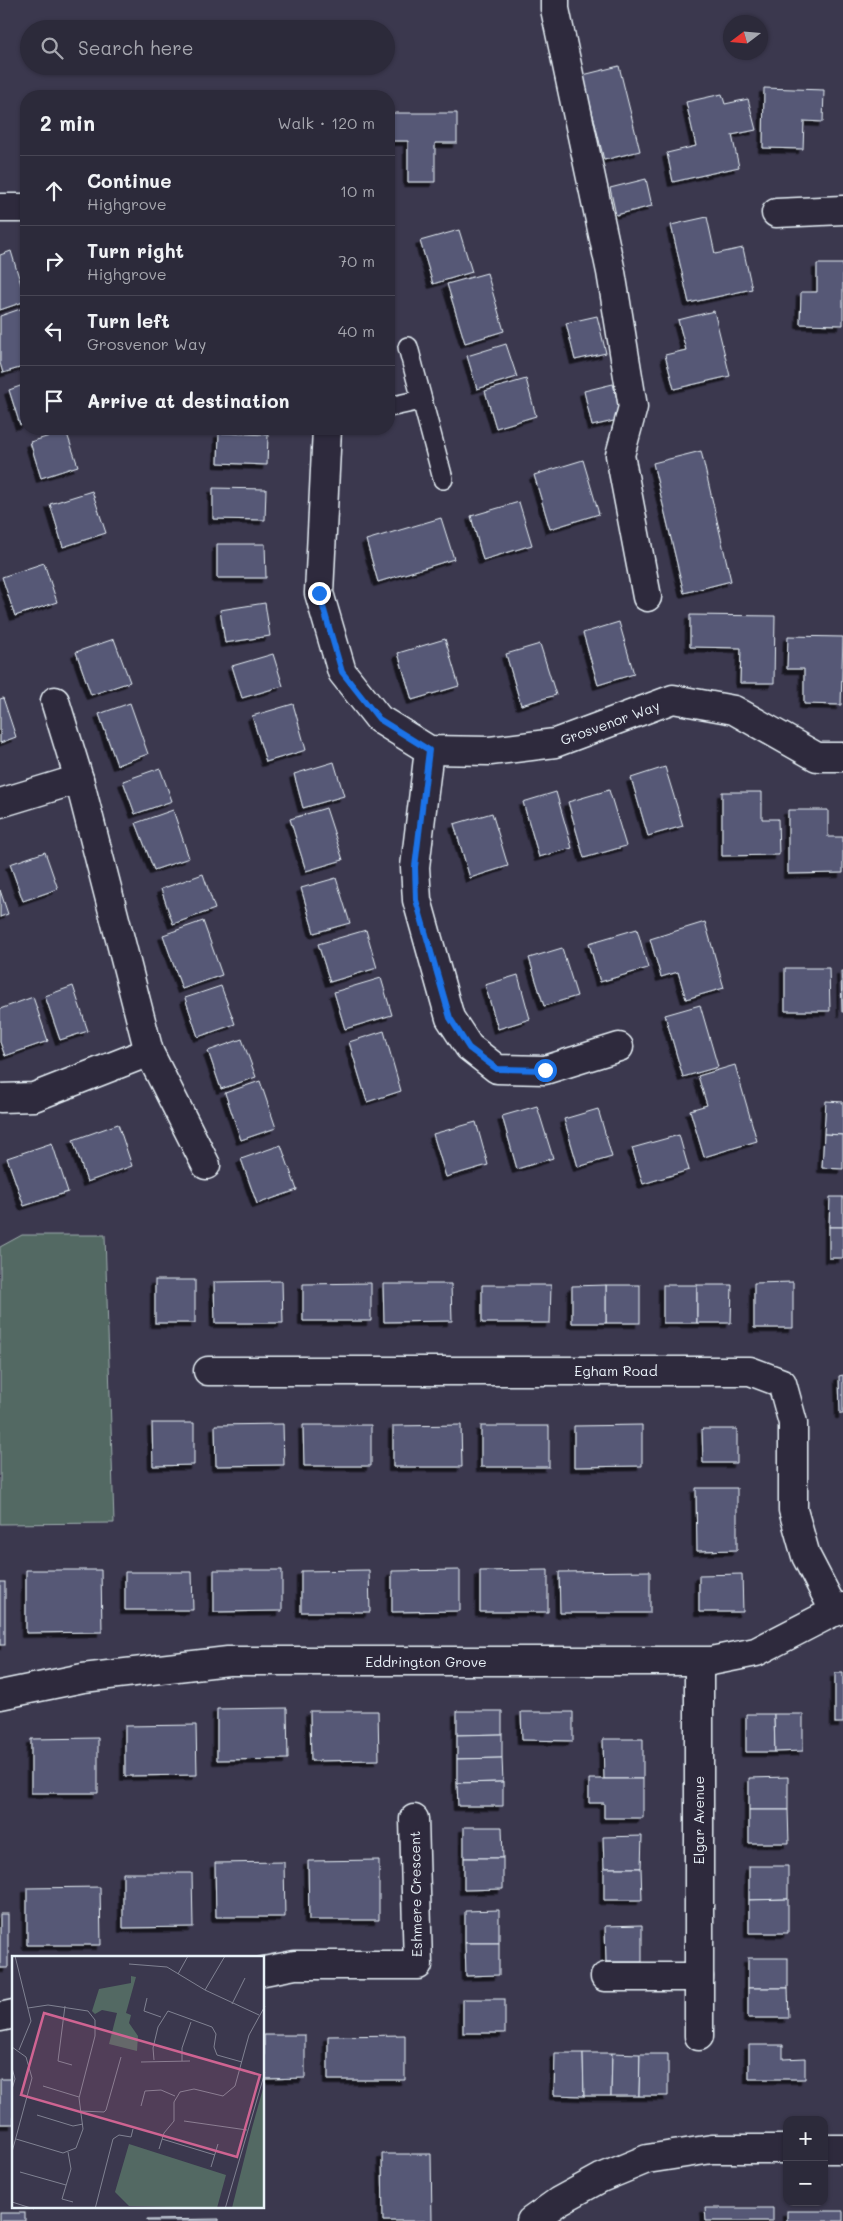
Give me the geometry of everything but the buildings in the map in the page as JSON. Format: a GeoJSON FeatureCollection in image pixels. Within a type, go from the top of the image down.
{"type":"FeatureCollection","features":[{"type":"Feature","properties":{"kind":"street"},"geometry":{"type":"LineString","coordinates":[[555,0],[555,9],[609,262],[633,407],[620,455],[647,597]]}},
{"type":"Feature","properties":{"kind":"street"},"geometry":{"type":"LineString","coordinates":[[0,208],[20,208]]}},
{"type":"Feature","properties":{"kind":"street"},"geometry":{"type":"LineString","coordinates":[[776,213],[843,210]]}},
{"type":"Feature","properties":{"kind":"street","name":"Grosvenor Way"},"geometry":{"type":"LineString","coordinates":[[328,435],[319,593],[342,672],[379,719],[429,750],[490,752],[555,743],[674,699],[734,710],[817,757],[843,757]]}},
{"type":"Feature","properties":{"kind":"street"},"geometry":{"type":"LineString","coordinates":[[55,701],[79,779],[149,1052],[206,1165]]}},
{"type":"Feature","properties":{"kind":"street"},"geometry":{"type":"LineString","coordinates":[[429,750],[415,867],[416,900],[450,1018],[469,1048],[497,1069],[545,1070],[620,1047]]}},
{"type":"Feature","properties":{"kind":"street"},"geometry":{"type":"LineString","coordinates":[[0,804],[79,779]]}},
{"type":"Feature","properties":{"kind":"street"},"geometry":{"type":"LineString","coordinates":[[0,1098],[34,1097],[149,1052]]}},
{"type":"Feature","properties":{"kind":"street","name":"Egham Road"},"geometry":{"type":"LineString","coordinates":[[208,1371],[750,1371],[782,1383],[793,1423],[793,1510],[806,1556],[839,1610]]}},
{"type":"Feature","properties":{"kind":"street","name":"Eddrington Grove"},"geometry":{"type":"LineString","coordinates":[[0,1695],[83,1678],[228,1661],[699,1662],[734,1658],[756,1652],[839,1610]]}},
{"type":"Feature","properties":{"kind":"street","name":"Elgar Avenue"},"geometry":{"type":"LineString","coordinates":[[699,1662],[699,2036]]}},
{"type":"Feature","properties":{"kind":"street","name":"Eshmere Crescent"},"geometry":{"type":"LineString","coordinates":[[265,1971],[294,1965],[418,1964],[414,1819]]}},
{"type":"Feature","properties":{"kind":"street"},"geometry":{"type":"LineString","coordinates":[[605,1977],[699,1977]]}},
{"type":"Feature","properties":{"kind":"street"},"geometry":{"type":"LineString","coordinates":[[531,2221],[559,2200],[601,2178],[647,2159],[712,2149],[783,2149]]}},
{"type":"Feature","properties":{"kind":"street"},"geometry":{"type":"LineString","coordinates":[[828,2149],[843,2149]]}},
{"type":"Feature","properties":{"kind":"lane"},"geometry":{"type":"LineString","coordinates":[[408,347],[443,479]]}},
{"type":"Feature","properties":{"kind":"lane"},"geometry":{"type":"LineString","coordinates":[[395,406],[421,400]]}},
{"type":"Feature","properties":{"kind":"green space"},"geometry":{"type":"Polygon","coordinates":[[[22,1235],[105,1235],[114,1523],[0,1524],[0,1247],[22,1235]]]}},
{"type":"Feature","properties":{"kind":"route"},"geometry":{"type":"LineString","coordinates":[[319,593],[342,672],[379,719],[429,750],[415,867],[416,900],[450,1018],[469,1048],[497,1069],[545,1070]]}}]}
